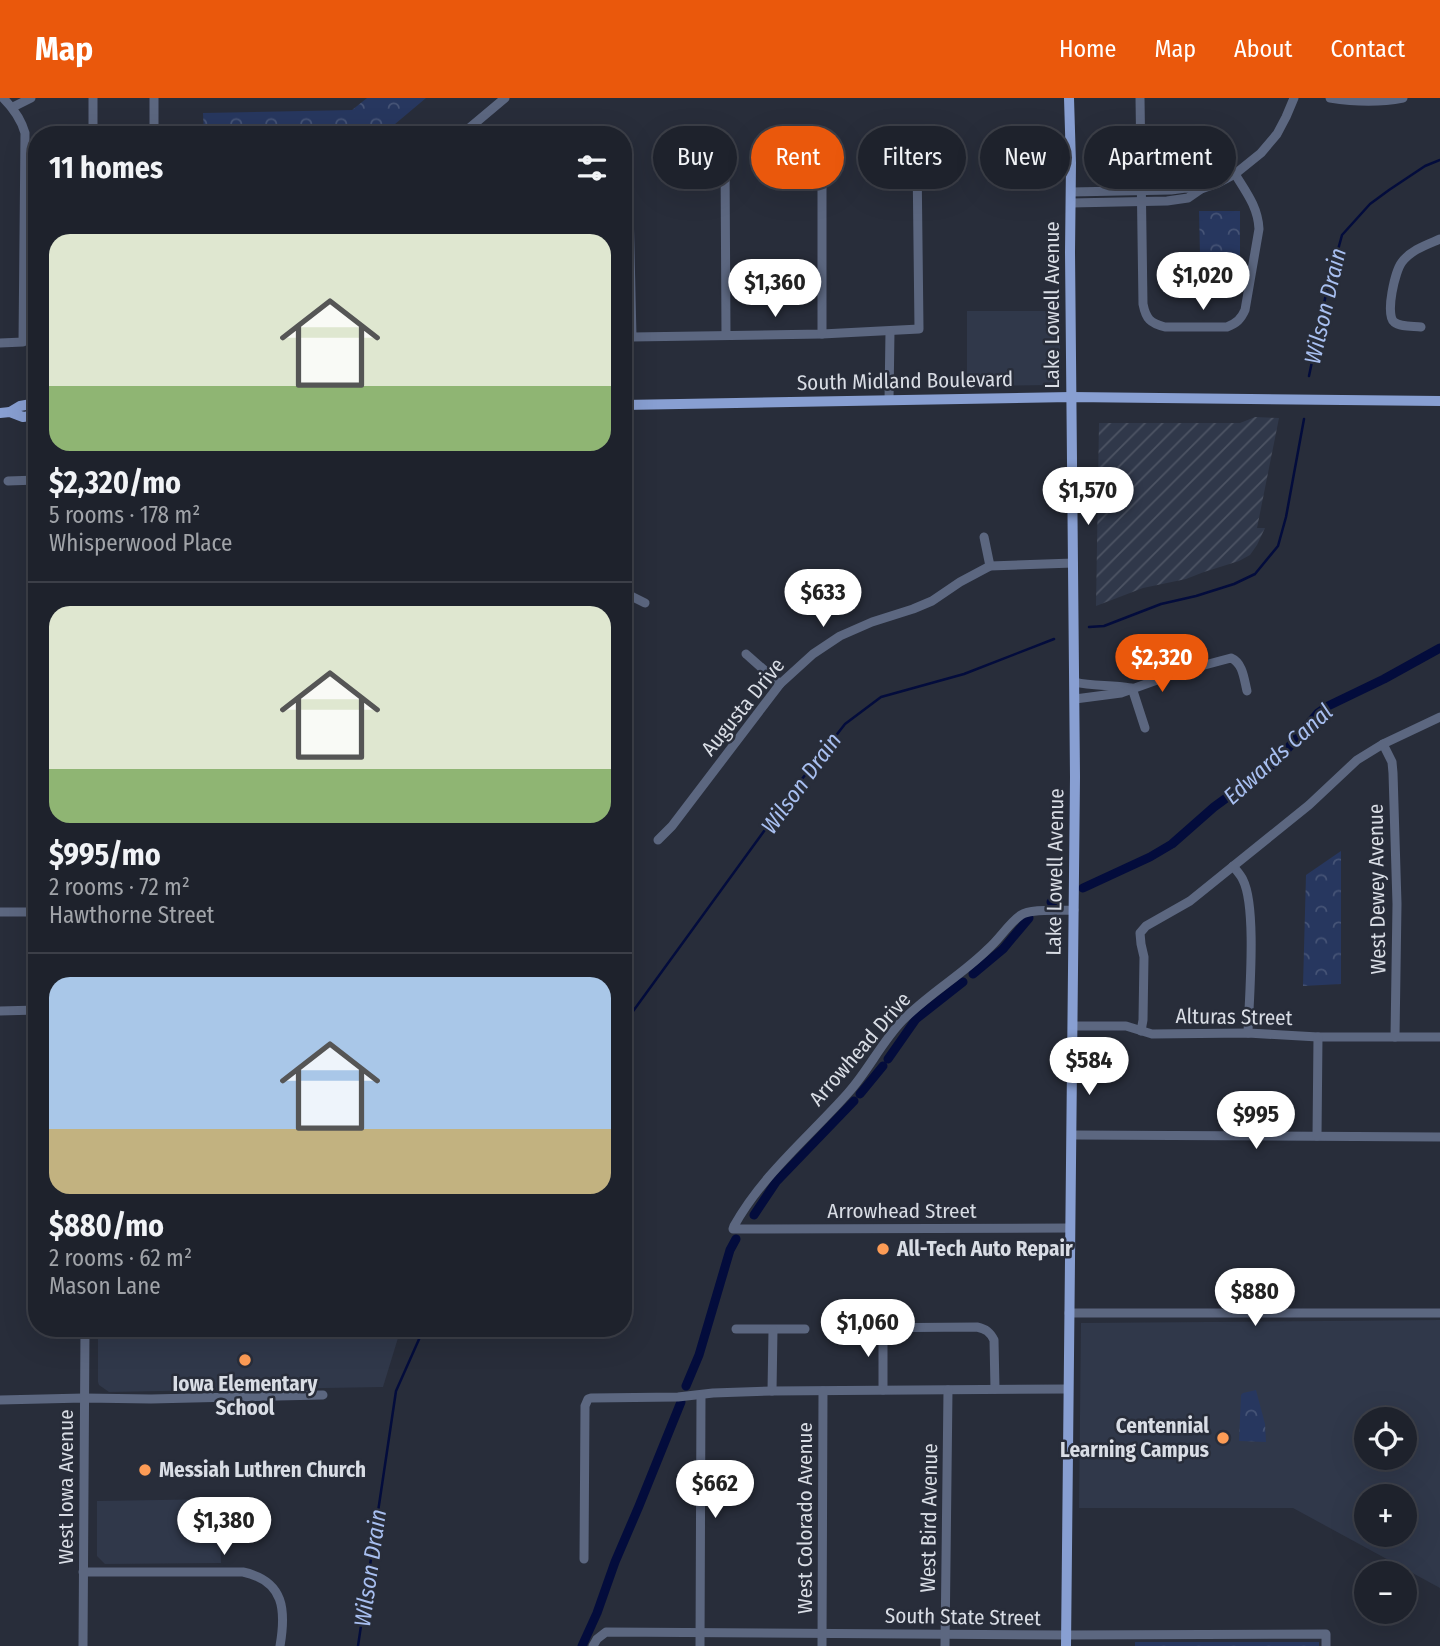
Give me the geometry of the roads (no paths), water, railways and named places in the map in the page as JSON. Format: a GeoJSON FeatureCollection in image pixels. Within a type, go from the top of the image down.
{"type":"FeatureCollection","features":[{"type":"Feature","properties":{"kind":"main road","name":"Lake Lowell Avenue"},"geometry":{"type":"LineString","coordinates":[[1066,1641],[1073,1135],[1075,699],[1069,98]]}},
{"type":"Feature","properties":{"kind":"main road","name":"South Midland Boulevard"},"geometry":{"type":"LineString","coordinates":[[632,405],[1071,397],[1440,401]]}},
{"type":"Feature","properties":{"kind":"main road"},"geometry":{"type":"LineString","coordinates":[[5,412],[28,405]]}},
{"type":"Feature","properties":{"kind":"main road"},"geometry":{"type":"LineString","coordinates":[[5,412],[28,416]]}},
{"type":"Feature","properties":{"kind":"street"},"geometry":{"type":"LineString","coordinates":[[0,343],[23,342],[25,133],[13,107],[3,98]]}},
{"type":"Feature","properties":{"kind":"street"},"geometry":{"type":"LineString","coordinates":[[13,107],[31,98]]}},
{"type":"Feature","properties":{"kind":"street"},"geometry":{"type":"LineString","coordinates":[[93,98],[93,126]]}},
{"type":"Feature","properties":{"kind":"street"},"geometry":{"type":"LineString","coordinates":[[154,98],[154,126]]}},
{"type":"Feature","properties":{"kind":"street"},"geometry":{"type":"LineString","coordinates":[[472,126],[505,98]]}},
{"type":"Feature","properties":{"kind":"street"},"geometry":{"type":"LineString","coordinates":[[1140,98],[1143,304],[1150,321],[1165,327],[1227,327],[1236,324],[1241,318],[1245,310],[1259,229],[1255,208],[1236,176]]}},
{"type":"Feature","properties":{"kind":"street"},"geometry":{"type":"LineString","coordinates":[[1236,173],[1261,153],[1277,134],[1294,98]]}},
{"type":"Feature","properties":{"kind":"street"},"geometry":{"type":"LineString","coordinates":[[1330,98],[1354,102],[1382,102],[1403,98]]}},
{"type":"Feature","properties":{"kind":"street"},"geometry":{"type":"LineString","coordinates":[[725,189],[726,335]]}},
{"type":"Feature","properties":{"kind":"street"},"geometry":{"type":"LineString","coordinates":[[822,189],[822,334]]}},
{"type":"Feature","properties":{"kind":"street"},"geometry":{"type":"LineString","coordinates":[[632,337],[919,330],[918,189]]}},
{"type":"Feature","properties":{"kind":"street"},"geometry":{"type":"LineString","coordinates":[[1071,198],[1171,189]]}},
{"type":"Feature","properties":{"kind":"street"},"geometry":{"type":"LineString","coordinates":[[1071,198],[1142,202],[1175,200],[1188,198],[1200,189]]}},
{"type":"Feature","properties":{"kind":"street"},"geometry":{"type":"LineString","coordinates":[[1421,327],[1400,325],[1390,317],[1395,278],[1401,263],[1415,250],[1440,239]]}},
{"type":"Feature","properties":{"kind":"street"},"geometry":{"type":"LineString","coordinates":[[889,400],[890,331]]}},
{"type":"Feature","properties":{"kind":"street"},"geometry":{"type":"LineString","coordinates":[[8,481],[28,480]]}},
{"type":"Feature","properties":{"kind":"street"},"geometry":{"type":"LineString","coordinates":[[984,537],[990,566]]}},
{"type":"Feature","properties":{"kind":"street","name":"Augusta Drive"},"geometry":{"type":"LineString","coordinates":[[657,840],[672,826],[780,684],[813,654],[840,636],[932,601],[990,566],[1073,564]]}},
{"type":"Feature","properties":{"kind":"street"},"geometry":{"type":"LineString","coordinates":[[632,596],[645,603]]}},
{"type":"Feature","properties":{"kind":"street"},"geometry":{"type":"LineString","coordinates":[[746,654],[780,684]]}},
{"type":"Feature","properties":{"kind":"street"},"geometry":{"type":"LineString","coordinates":[[1075,699],[1121,693],[1182,671],[1231,658],[1241,666],[1247,691]]}},
{"type":"Feature","properties":{"kind":"street"},"geometry":{"type":"LineString","coordinates":[[1075,682],[1132,688]]}},
{"type":"Feature","properties":{"kind":"street"},"geometry":{"type":"LineString","coordinates":[[1132,688],[1144,728]]}},
{"type":"Feature","properties":{"kind":"street"},"geometry":{"type":"LineString","coordinates":[[1141,1031],[1144,957],[1140,933],[1146,926],[1190,901],[1309,805],[1357,760],[1383,744],[1440,717]]}},
{"type":"Feature","properties":{"kind":"street","name":"West Dewey Avenue"},"geometry":{"type":"LineString","coordinates":[[1383,744],[1392,762],[1393,773],[1397,904],[1395,1037]]}},
{"type":"Feature","properties":{"kind":"street"},"geometry":{"type":"LineString","coordinates":[[1233,866],[1243,880],[1248,895],[1248,1033]]}},
{"type":"Feature","properties":{"kind":"street","name":"Arrowhead Drive"},"geometry":{"type":"LineString","coordinates":[[733,1229],[747,1203],[766,1179],[849,1092],[892,1033],[911,1012],[989,949],[1023,913],[1074,910]]}},
{"type":"Feature","properties":{"kind":"street"},"geometry":{"type":"LineString","coordinates":[[0,912],[28,912]]}},
{"type":"Feature","properties":{"kind":"street"},"geometry":{"type":"LineString","coordinates":[[0,1011],[28,1010]]}},
{"type":"Feature","properties":{"kind":"street","name":"Alturas Street"},"geometry":{"type":"LineString","coordinates":[[1073,1026],[1126,1026],[1152,1034],[1440,1037]]}},
{"type":"Feature","properties":{"kind":"street"},"geometry":{"type":"LineString","coordinates":[[1317,1136],[1318,1037]]}},
{"type":"Feature","properties":{"kind":"street"},"geometry":{"type":"LineString","coordinates":[[1073,1135],[1440,1137]]}},
{"type":"Feature","properties":{"kind":"street","name":"Arrowhead Street"},"geometry":{"type":"LineString","coordinates":[[733,1229],[1070,1228]]}},
{"type":"Feature","properties":{"kind":"street"},"geometry":{"type":"LineString","coordinates":[[1069,1312],[1440,1313]]}},
{"type":"Feature","properties":{"kind":"street"},"geometry":{"type":"LineString","coordinates":[[848,1328],[985,1328],[995,1340],[995,1389]]}},
{"type":"Feature","properties":{"kind":"street"},"geometry":{"type":"LineString","coordinates":[[883,1328],[883,1390]]}},
{"type":"Feature","properties":{"kind":"street"},"geometry":{"type":"LineString","coordinates":[[736,1329],[806,1329]]}},
{"type":"Feature","properties":{"kind":"street"},"geometry":{"type":"LineString","coordinates":[[772,1329],[772,1391]]}},
{"type":"Feature","properties":{"kind":"street","name":"West Iowa Avenue"},"geometry":{"type":"LineString","coordinates":[[83,1646],[85,1337]]}},
{"type":"Feature","properties":{"kind":"street","name":"West Bird Avenue"},"geometry":{"type":"LineString","coordinates":[[945,1646],[947,1390]]}},
{"type":"Feature","properties":{"kind":"street"},"geometry":{"type":"LineString","coordinates":[[584,1559],[585,1406],[588,1399],[772,1391],[1068,1390]]}},
{"type":"Feature","properties":{"kind":"street","name":"West Colorado Avenue"},"geometry":{"type":"LineString","coordinates":[[822,1646],[823,1391]]}},
{"type":"Feature","properties":{"kind":"street"},"geometry":{"type":"LineString","coordinates":[[0,1399],[323,1395]]}},
{"type":"Feature","properties":{"kind":"street"},"geometry":{"type":"LineString","coordinates":[[700,1646],[701,1395]]}},
{"type":"Feature","properties":{"kind":"street"},"geometry":{"type":"LineString","coordinates":[[83,1572],[253,1574],[264,1579],[275,1590],[282,1606],[284,1624],[280,1646]]}},
{"type":"Feature","properties":{"kind":"street","name":"South State Street"},"geometry":{"type":"LineString","coordinates":[[593,1646],[606,1632],[945,1634],[1066,1641],[1326,1634],[1326,1646]]}},
{"type":"Feature","properties":{"kind":"waterway","name":"Wilson Drain"},"geometry":{"type":"LineString","coordinates":[[1309,376],[1326,294],[1342,235],[1370,204],[1425,166],[1440,160]]}},
{"type":"Feature","properties":{"kind":"waterway","name":"Wilson Drain"},"geometry":{"type":"LineString","coordinates":[[1089,627],[1104,626],[1161,604],[1234,584],[1255,574],[1278,546],[1304,419]]}},
{"type":"Feature","properties":{"kind":"waterway","name":"Wilson Drain"},"geometry":{"type":"LineString","coordinates":[[632,1013],[845,724],[881,697],[964,674],[1054,639]]}},
{"type":"Feature","properties":{"kind":"waterway","name":"Edwards Canal"},"geometry":{"type":"LineString","coordinates":[[1083,888],[1172,844],[1214,807],[1277,761],[1318,713],[1328,706],[1440,648]]}},
{"type":"Feature","properties":{"kind":"waterway","name":"Edwards Canal"},"geometry":{"type":"LineString","coordinates":[[1051,902],[1059,899]]}},
{"type":"Feature","properties":{"kind":"waterway","name":"Edwards Canal"},"geometry":{"type":"LineString","coordinates":[[973,974],[1003,949],[1029,918]]}},
{"type":"Feature","properties":{"kind":"waterway","name":"Edwards Canal"},"geometry":{"type":"LineString","coordinates":[[888,1059],[916,1019],[963,982]]}},
{"type":"Feature","properties":{"kind":"waterway","name":"Edwards Canal"},"geometry":{"type":"LineString","coordinates":[[860,1094],[883,1066]]}},
{"type":"Feature","properties":{"kind":"waterway","name":"Edwards Canal"},"geometry":{"type":"LineString","coordinates":[[754,1215],[776,1182],[854,1101]]}},
{"type":"Feature","properties":{"kind":"waterway","name":"Edwards Canal"},"geometry":{"type":"LineString","coordinates":[[686,1386],[699,1355],[730,1250],[736,1239]]}},
{"type":"Feature","properties":{"kind":"waterway","name":"Wilson Drain"},"geometry":{"type":"LineString","coordinates":[[358,1646],[396,1391],[420,1337]]}},
{"type":"Feature","properties":{"kind":"waterway","name":"Edwards Canal"},"geometry":{"type":"LineString","coordinates":[[582,1646],[681,1402]]}},
{"type":"Feature","properties":{"kind":"place","name":"All-Tech Auto Repair"},"geometry":{"type":"Point","coordinates":[883,1249]}},
{"type":"Feature","properties":{"kind":"place","name":"Iowa Elementary School"},"geometry":{"type":"Point","coordinates":[245,1360]}},
{"type":"Feature","properties":{"kind":"place","name":"Centennial Learning Campus"},"geometry":{"type":"Point","coordinates":[1223,1438]}},
{"type":"Feature","properties":{"kind":"place","name":"Messiah Luthren Church"},"geometry":{"type":"Point","coordinates":[145,1470]}}]}
